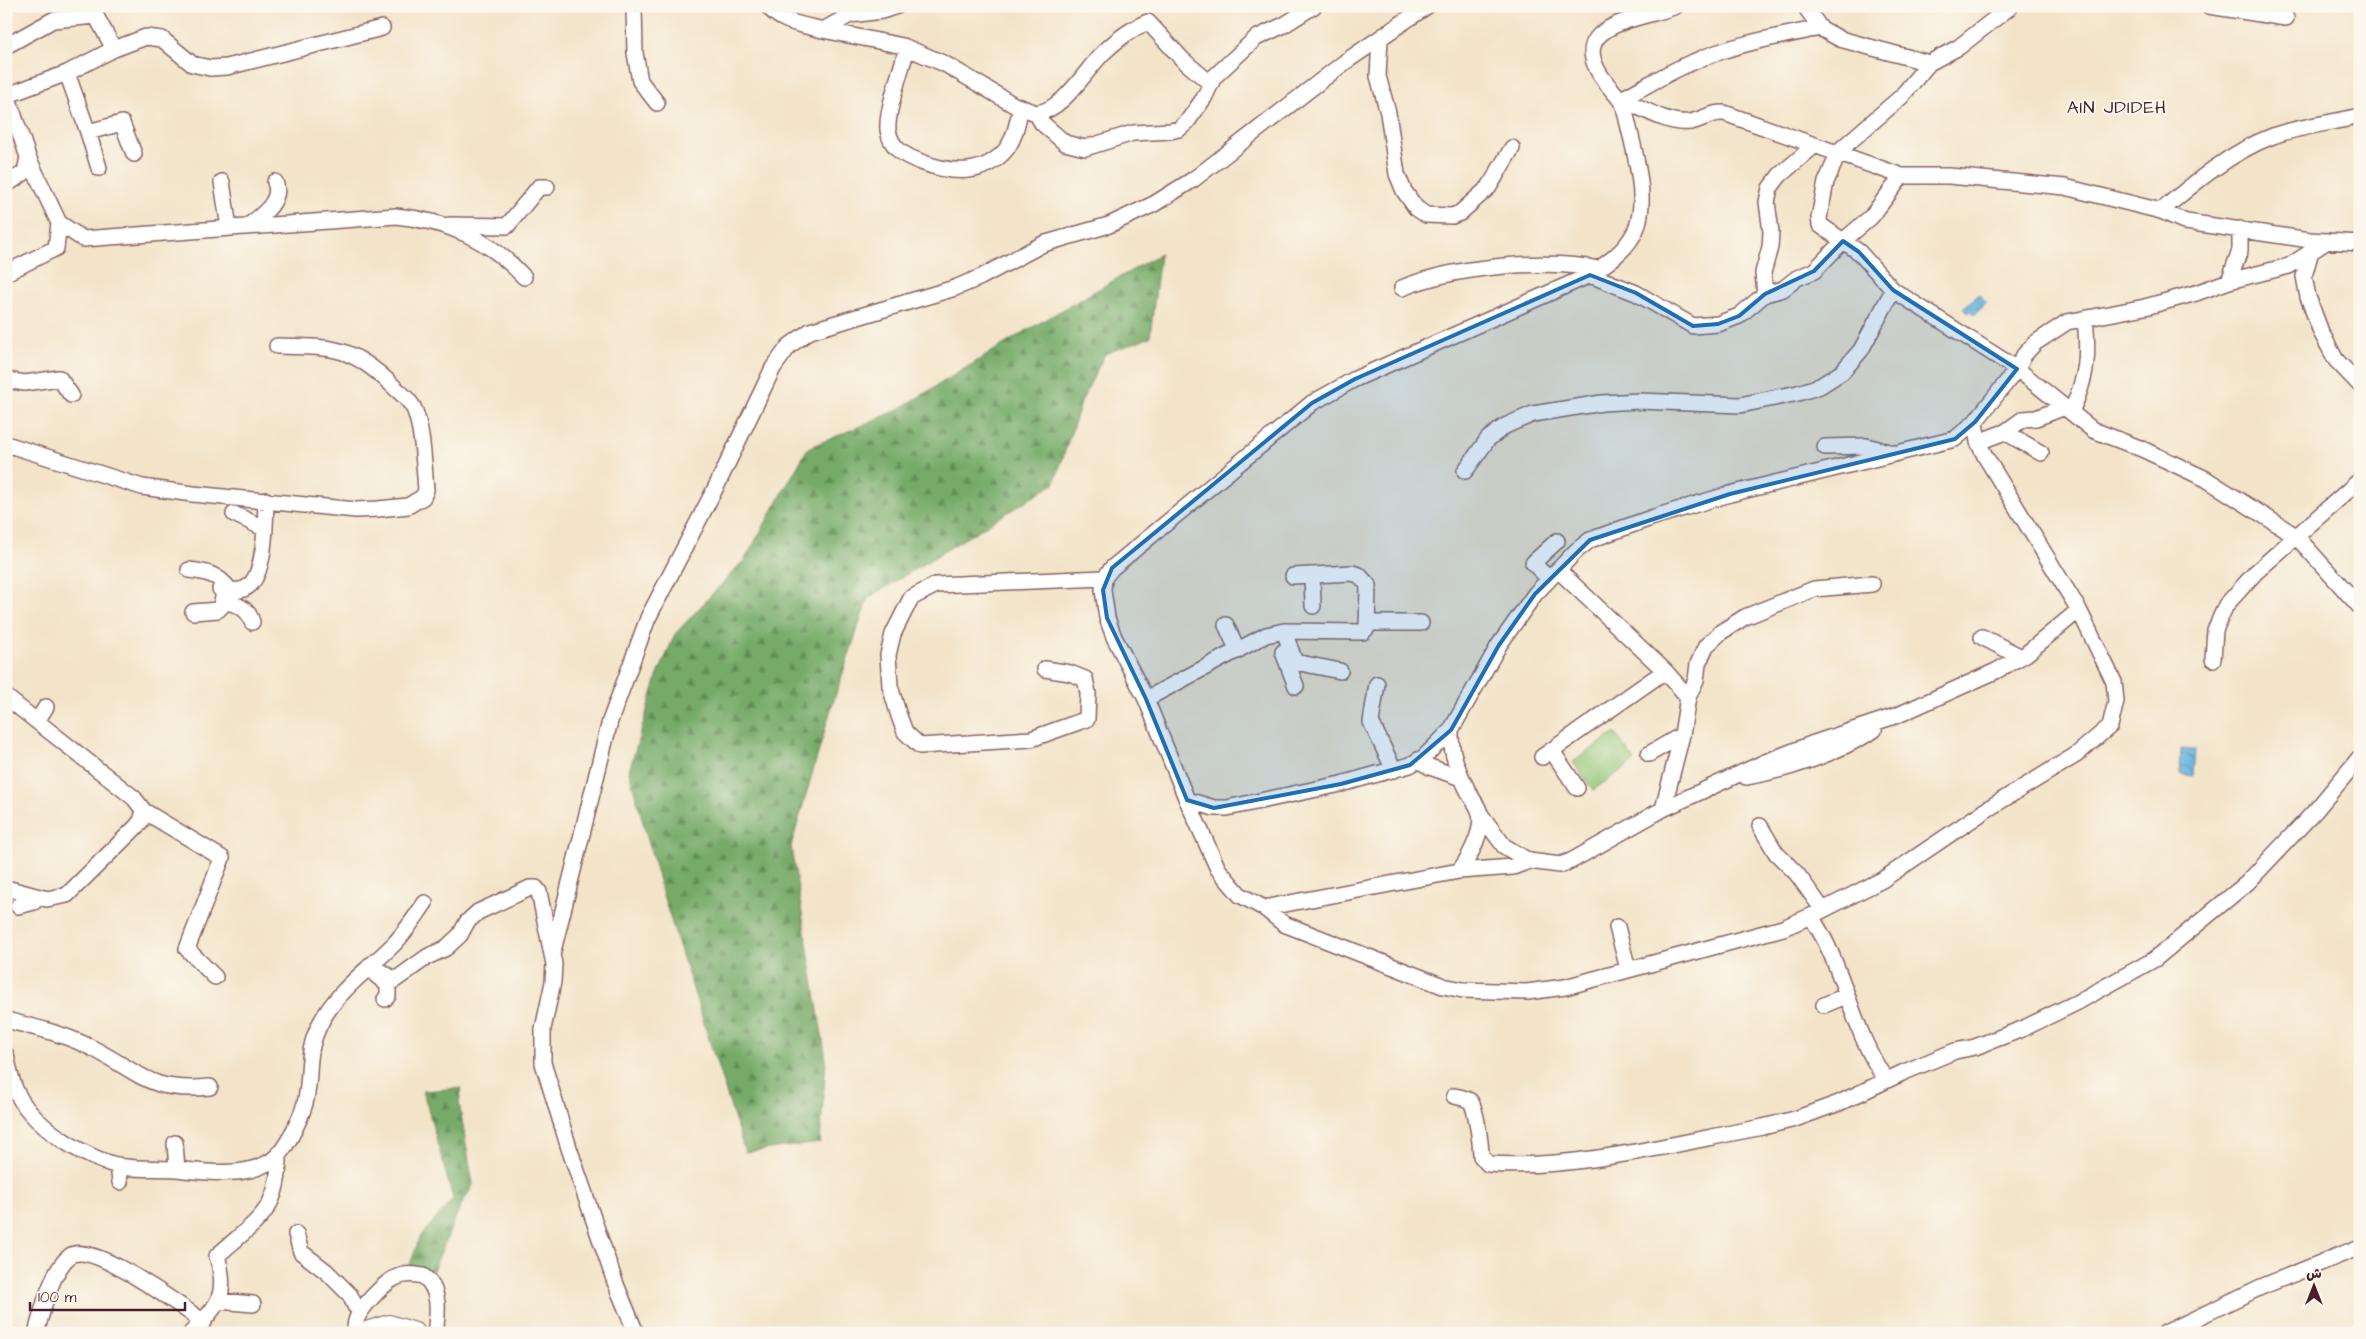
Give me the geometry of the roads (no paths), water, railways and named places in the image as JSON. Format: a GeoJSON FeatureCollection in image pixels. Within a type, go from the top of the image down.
{"type":"FeatureCollection","features":[{"type":"Feature","properties":{"kind":"main road"},"geometry":{"type":"LineString","coordinates":[[371,1331],[389,1325],[415,1333]]}},
{"type":"Feature","properties":{"kind":"street"},"geometry":{"type":"LineString","coordinates":[[634,6],[635,53],[640,81],[658,103]]}},
{"type":"Feature","properties":{"kind":"street"},"geometry":{"type":"LineString","coordinates":[[768,6],[778,16],[787,20],[823,30],[877,39],[907,48],[944,64],[1021,107],[1036,113],[1044,112],[1057,104],[1101,55],[1133,28],[1148,22],[1183,60],[1210,83]]}},
{"type":"Feature","properties":{"kind":"street"},"geometry":{"type":"LineString","coordinates":[[823,30],[850,15],[882,11],[897,6]]}},
{"type":"Feature","properties":{"kind":"street"},"geometry":{"type":"LineString","coordinates":[[1036,113],[1042,123],[1065,143],[1085,148],[1133,132],[1179,129],[1187,122],[1204,98],[1210,83],[1256,38],[1284,25],[1314,6]]}},
{"type":"Feature","properties":{"kind":"street"},"geometry":{"type":"LineString","coordinates":[[552,955],[610,721],[648,618],[718,483],[773,368],[789,346],[810,331],[955,288],[981,277],[1043,244],[1109,225],[1154,204],[1194,179],[1345,62],[1427,6]]}},
{"type":"Feature","properties":{"kind":"street"},"geometry":{"type":"LineString","coordinates":[[1676,6],[1602,31],[1596,37],[1591,55],[1605,84],[1621,99],[1676,121],[1689,122],[1717,113],[1724,113],[1902,176],[1950,176],[2065,187],[2161,211],[2186,222],[2326,242],[2360,244]]}},
{"type":"Feature","properties":{"kind":"street"},"geometry":{"type":"LineString","coordinates":[[1805,6],[1820,28],[1848,42],[1929,64]]}},
{"type":"Feature","properties":{"kind":"street"},"geometry":{"type":"LineString","coordinates":[[2011,6],[1960,47],[1929,64],[1901,97],[1853,136],[1838,154],[1826,182],[1819,218],[1824,230],[1859,252],[1893,290],[2017,369],[2093,430],[2142,449],[2206,479],[2296,536],[2360,607]]}},
{"type":"Feature","properties":{"kind":"street"},"geometry":{"type":"LineString","coordinates":[[2209,6],[2286,18]]}},
{"type":"Feature","properties":{"kind":"street"},"geometry":{"type":"LineString","coordinates":[[6,46],[53,20],[96,16],[114,49]]}},
{"type":"Feature","properties":{"kind":"street"},"geometry":{"type":"LineString","coordinates":[[56,248],[58,223],[28,157],[7,93],[67,72],[114,49],[146,37],[162,39],[192,64],[210,68],[226,67],[382,28]]}},
{"type":"Feature","properties":{"kind":"street"},"geometry":{"type":"LineString","coordinates":[[1621,99],[1648,86],[1674,70],[1740,44],[1820,28]]}},
{"type":"Feature","properties":{"kind":"street"},"geometry":{"type":"LineString","coordinates":[[1380,39],[1378,76],[1388,114],[1397,174],[1404,192],[1416,208],[1426,215],[1452,216],[1460,214],[1489,187],[1512,148]]}},
{"type":"Feature","properties":{"kind":"street"},"geometry":{"type":"LineString","coordinates":[[907,48],[888,124],[893,143],[907,157],[942,170],[963,171],[982,166],[997,158],[1009,146],[1021,107]]}},
{"type":"Feature","properties":{"kind":"street"},"geometry":{"type":"LineString","coordinates":[[67,72],[99,168]]}},
{"type":"Feature","properties":{"kind":"street"},"geometry":{"type":"LineString","coordinates":[[1621,99],[1638,170],[1641,198],[1639,222],[1626,245],[1594,272],[1355,379],[1312,403],[1112,568],[1104,578],[1104,603],[1107,618],[1146,699],[1187,800],[1218,869],[1240,895],[1264,908],[1284,924],[1443,986],[1463,990],[1527,992],[1553,990],[1783,928],[1882,880],[1989,808],[2076,755],[2104,734],[2110,726],[2114,715],[2116,701],[2114,682],[2079,610],[1985,456],[1978,442],[1975,422]]}},
{"type":"Feature","properties":{"kind":"street"},"geometry":{"type":"LineString","coordinates":[[2161,211],[2246,148],[2274,136],[2360,116]]}},
{"type":"Feature","properties":{"kind":"street"},"geometry":{"type":"LineString","coordinates":[[88,132],[122,123],[134,154]]}},
{"type":"Feature","properties":{"kind":"street"},"geometry":{"type":"LineString","coordinates":[[1765,294],[1763,273],[1770,248],[1771,232],[1767,202],[1770,188],[1780,175],[1815,145]]}},
{"type":"Feature","properties":{"kind":"street"},"geometry":{"type":"LineString","coordinates":[[6,185],[25,172],[28,157]]}},
{"type":"Feature","properties":{"kind":"street"},"geometry":{"type":"LineString","coordinates":[[1402,288],[1456,273],[1512,266],[1579,265],[1636,293],[1692,326],[1718,324],[1739,316],[1765,294],[1783,289],[1797,278],[1814,271],[1843,241],[1871,217],[1902,176]]}},
{"type":"Feature","properties":{"kind":"street"},"geometry":{"type":"LineString","coordinates":[[222,182],[228,228]]}},
{"type":"Feature","properties":{"kind":"street"},"geometry":{"type":"LineString","coordinates":[[247,226],[261,216],[274,201],[276,193],[275,182]]}},
{"type":"Feature","properties":{"kind":"street"},"geometry":{"type":"LineString","coordinates":[[442,225],[507,226],[539,187],[547,187]]}},
{"type":"Feature","properties":{"kind":"street"},"geometry":{"type":"LineString","coordinates":[[6,273],[14,264],[83,239],[396,216],[442,225],[486,244],[504,256],[524,277]]}},
{"type":"Feature","properties":{"kind":"street"},"geometry":{"type":"LineString","coordinates":[[58,223],[83,239]]}},
{"type":"Feature","properties":{"kind":"street"},"geometry":{"type":"LineString","coordinates":[[2229,281],[2240,250],[2240,229]]}},
{"type":"Feature","properties":{"kind":"street"},"geometry":{"type":"LineString","coordinates":[[1187,800],[1214,808],[1227,808],[1341,784],[1394,770],[1418,760],[1451,730],[1499,645],[1535,594],[1576,551],[1590,540],[1730,494],[1955,439],[1975,422],[2017,369],[2024,355],[2053,330],[2066,322],[2154,305],[2229,281],[2289,266],[2326,242]]}},
{"type":"Feature","properties":{"kind":"street"},"geometry":{"type":"LineString","coordinates":[[2311,252],[2304,276],[2308,297],[2321,332],[2336,360],[2360,386]]}},
{"type":"Feature","properties":{"kind":"street"},"geometry":{"type":"LineString","coordinates":[[1465,471],[1488,440],[1506,426],[1533,414],[1602,403],[1639,401],[1740,405],[1798,393],[1820,386],[1842,372],[1861,350],[1893,290]]}},
{"type":"Feature","properties":{"kind":"street"},"geometry":{"type":"LineString","coordinates":[[1978,442],[2004,432],[2023,419],[2036,418],[2068,409],[2084,379],[2088,360],[2085,319]]}},
{"type":"Feature","properties":{"kind":"street"},"geometry":{"type":"LineString","coordinates":[[6,444],[142,486],[193,494],[356,510],[394,509],[416,502],[423,497],[426,490],[418,423],[414,409],[407,399],[377,372],[344,351],[329,347],[277,346]]}},
{"type":"Feature","properties":{"kind":"street"},"geometry":{"type":"LineString","coordinates":[[6,380],[25,383],[59,378],[71,395]]}},
{"type":"Feature","properties":{"kind":"street"},"geometry":{"type":"LineString","coordinates":[[2004,432],[2041,453]]}},
{"type":"Feature","properties":{"kind":"street"},"geometry":{"type":"LineString","coordinates":[[1825,447],[1866,446],[1892,453]]}},
{"type":"Feature","properties":{"kind":"street"},"geometry":{"type":"LineString","coordinates":[[2213,659],[2215,630],[2226,605],[2256,572],[2360,480]]}},
{"type":"Feature","properties":{"kind":"street"},"geometry":{"type":"LineString","coordinates":[[224,592],[241,590],[250,584],[257,574],[265,530],[266,500]]}},
{"type":"Feature","properties":{"kind":"street"},"geometry":{"type":"LineString","coordinates":[[234,514],[242,515],[265,530]]}},
{"type":"Feature","properties":{"kind":"street"},"geometry":{"type":"LineString","coordinates":[[1557,541],[1533,563],[1554,574],[1665,671],[1688,697]]}},
{"type":"Feature","properties":{"kind":"street"},"geometry":{"type":"LineString","coordinates":[[189,570],[209,572],[224,582],[222,606],[218,610],[193,612]]}},
{"type":"Feature","properties":{"kind":"street"},"geometry":{"type":"LineString","coordinates":[[1312,575],[1313,606]]}},
{"type":"Feature","properties":{"kind":"street"},"geometry":{"type":"LineString","coordinates":[[1146,699],[1266,635],[1280,632],[1363,632],[1368,623],[1368,585],[1359,575],[1293,576]]}},
{"type":"Feature","properties":{"kind":"street"},"geometry":{"type":"LineString","coordinates":[[1045,669],[1070,673],[1085,679],[1088,693],[1087,719],[1031,739],[920,746],[905,732],[899,716],[890,686],[888,655],[893,634],[911,598],[936,585],[1104,578]]}},
{"type":"Feature","properties":{"kind":"street"},"geometry":{"type":"LineString","coordinates":[[1663,809],[1682,735],[1688,697],[1696,680],[1698,664],[1706,646],[1721,632],[1745,617],[1814,590],[1872,584]]}},
{"type":"Feature","properties":{"kind":"street"},"geometry":{"type":"LineString","coordinates":[[224,592],[246,610],[252,622]]}},
{"type":"Feature","properties":{"kind":"street"},"geometry":{"type":"LineString","coordinates":[[1451,730],[1451,748],[1461,778],[1481,815],[1504,846],[1529,861],[1560,865],[1571,861],[1663,809],[1725,780],[1814,743],[1898,715],[1996,671],[2021,657],[2079,610]]}},
{"type":"Feature","properties":{"kind":"street"},"geometry":{"type":"LineString","coordinates":[[1368,623],[1420,623]]}},
{"type":"Feature","properties":{"kind":"street"},"geometry":{"type":"LineString","coordinates":[[1226,625],[1238,651]]}},
{"type":"Feature","properties":{"kind":"street"},"geometry":{"type":"LineString","coordinates":[[1280,632],[1295,662],[1340,671]]}},
{"type":"Feature","properties":{"kind":"street"},"geometry":{"type":"LineString","coordinates":[[1280,632],[1296,686]]}},
{"type":"Feature","properties":{"kind":"street"},"geometry":{"type":"LineString","coordinates":[[1982,637],[2021,657]]}},
{"type":"Feature","properties":{"kind":"street"},"geometry":{"type":"LineString","coordinates":[[1577,788],[1547,754],[1665,671]]}},
{"type":"Feature","properties":{"kind":"street"},"geometry":{"type":"LineString","coordinates":[[1377,684],[1371,722],[1394,770]]}},
{"type":"Feature","properties":{"kind":"street"},"geometry":{"type":"LineString","coordinates":[[6,697],[134,798],[144,812],[222,858],[188,949],[215,977]]}},
{"type":"Feature","properties":{"kind":"street"},"geometry":{"type":"LineString","coordinates":[[37,722],[46,707]]}},
{"type":"Feature","properties":{"kind":"street"},"geometry":{"type":"LineString","coordinates":[[1649,754],[1682,735]]}},
{"type":"Feature","properties":{"kind":"street"},"geometry":{"type":"LineString","coordinates":[[1454,1096],[1469,1100],[1474,1105],[1477,1132],[1481,1141],[1481,1156],[1488,1164],[1508,1165],[1594,1157],[1763,1127],[1795,1119],[1839,1103],[1886,1080],[1955,1051],[1975,1047],[2022,1029],[2076,1003],[2155,960],[2247,883],[2316,810],[2360,757]]}},
{"type":"Feature","properties":{"kind":"street"},"geometry":{"type":"LineString","coordinates":[[1418,760],[1430,768],[1461,778]]}},
{"type":"Feature","properties":{"kind":"street"},"geometry":{"type":"LineString","coordinates":[[6,888],[39,897],[58,898],[73,891],[136,827],[141,821],[144,812]]}},
{"type":"Feature","properties":{"kind":"street"},"geometry":{"type":"LineString","coordinates":[[1459,872],[1469,860],[1476,843],[1481,815]]}},
{"type":"Feature","properties":{"kind":"street"},"geometry":{"type":"LineString","coordinates":[[1760,826],[1776,853],[1797,874],[1817,913],[1828,948],[1872,1060],[1886,1080]]}},
{"type":"Feature","properties":{"kind":"street"},"geometry":{"type":"LineString","coordinates":[[1264,908],[1459,872],[1513,867],[1529,861]]}},
{"type":"Feature","properties":{"kind":"street"},"geometry":{"type":"LineString","coordinates":[[368,967],[395,980],[427,957],[446,948],[460,935],[467,922],[478,912],[530,888],[536,888],[539,892],[554,964],[553,982],[543,1028],[543,1062],[568,1148],[615,1282],[636,1333]]}},
{"type":"Feature","properties":{"kind":"street"},"geometry":{"type":"LineString","coordinates":[[18,906],[34,902],[39,897]]}},
{"type":"Feature","properties":{"kind":"street"},"geometry":{"type":"LineString","coordinates":[[6,1055],[17,1094],[30,1113],[77,1149],[94,1158],[118,1165],[198,1171],[248,1170],[265,1164],[279,1154],[298,1122],[306,1100],[310,1049],[322,1020],[368,967],[392,946],[426,903]]}},
{"type":"Feature","properties":{"kind":"street"},"geometry":{"type":"LineString","coordinates":[[1618,927],[1628,969]]}},
{"type":"Feature","properties":{"kind":"street"},"geometry":{"type":"LineString","coordinates":[[368,967],[388,984],[388,996],[386,999]]}},
{"type":"Feature","properties":{"kind":"street"},"geometry":{"type":"LineString","coordinates":[[1824,1005],[1846,996]]}},
{"type":"Feature","properties":{"kind":"street"},"geometry":{"type":"LineString","coordinates":[[6,1020],[56,1034],[91,1047],[153,1084],[172,1088],[210,1087]]}},
{"type":"Feature","properties":{"kind":"street"},"geometry":{"type":"LineString","coordinates":[[175,1143],[177,1169]]}},
{"type":"Feature","properties":{"kind":"street"},"geometry":{"type":"LineString","coordinates":[[191,1333],[204,1322],[219,1300],[222,1281],[217,1256],[253,1226],[276,1191],[280,1176],[279,1154]]}},
{"type":"Feature","properties":{"kind":"street"},"geometry":{"type":"LineString","coordinates":[[118,1165],[120,1182]]}},
{"type":"Feature","properties":{"kind":"street"},"geometry":{"type":"LineString","coordinates":[[296,1234],[301,1252],[327,1272],[350,1295],[355,1306],[361,1311]]}},
{"type":"Feature","properties":{"kind":"street"},"geometry":{"type":"LineString","coordinates":[[2165,1333],[2261,1287],[2360,1247]]}},
{"type":"Feature","properties":{"kind":"street"},"geometry":{"type":"LineString","coordinates":[[36,1333],[58,1272],[70,1256],[78,1254],[92,1256],[127,1272],[204,1322]]}},
{"type":"Feature","properties":{"kind":"street"},"geometry":{"type":"LineString","coordinates":[[355,1333],[355,1321],[361,1311],[394,1278],[409,1275],[423,1276],[430,1283],[437,1300],[438,1312],[435,1333]]}},
{"type":"Feature","properties":{"kind":"street"},"geometry":{"type":"LineString","coordinates":[[219,1300],[253,1304]]}},
{"type":"Feature","properties":{"kind":"water"},"geometry":{"type":"Polygon","coordinates":[[[1979,294],[1987,303],[1974,315],[1970,311],[1967,313],[1963,308],[1979,294]]]}},
{"type":"Feature","properties":{"kind":"water"},"geometry":{"type":"Polygon","coordinates":[[[2181,749],[2195,750],[2193,776],[2180,774],[2181,749]]]}},
{"type":"Feature","properties":{"kind":"district","name":"AIN JDIDEH"},"geometry":{"type":"Point","coordinates":[2117,107]}}]}
